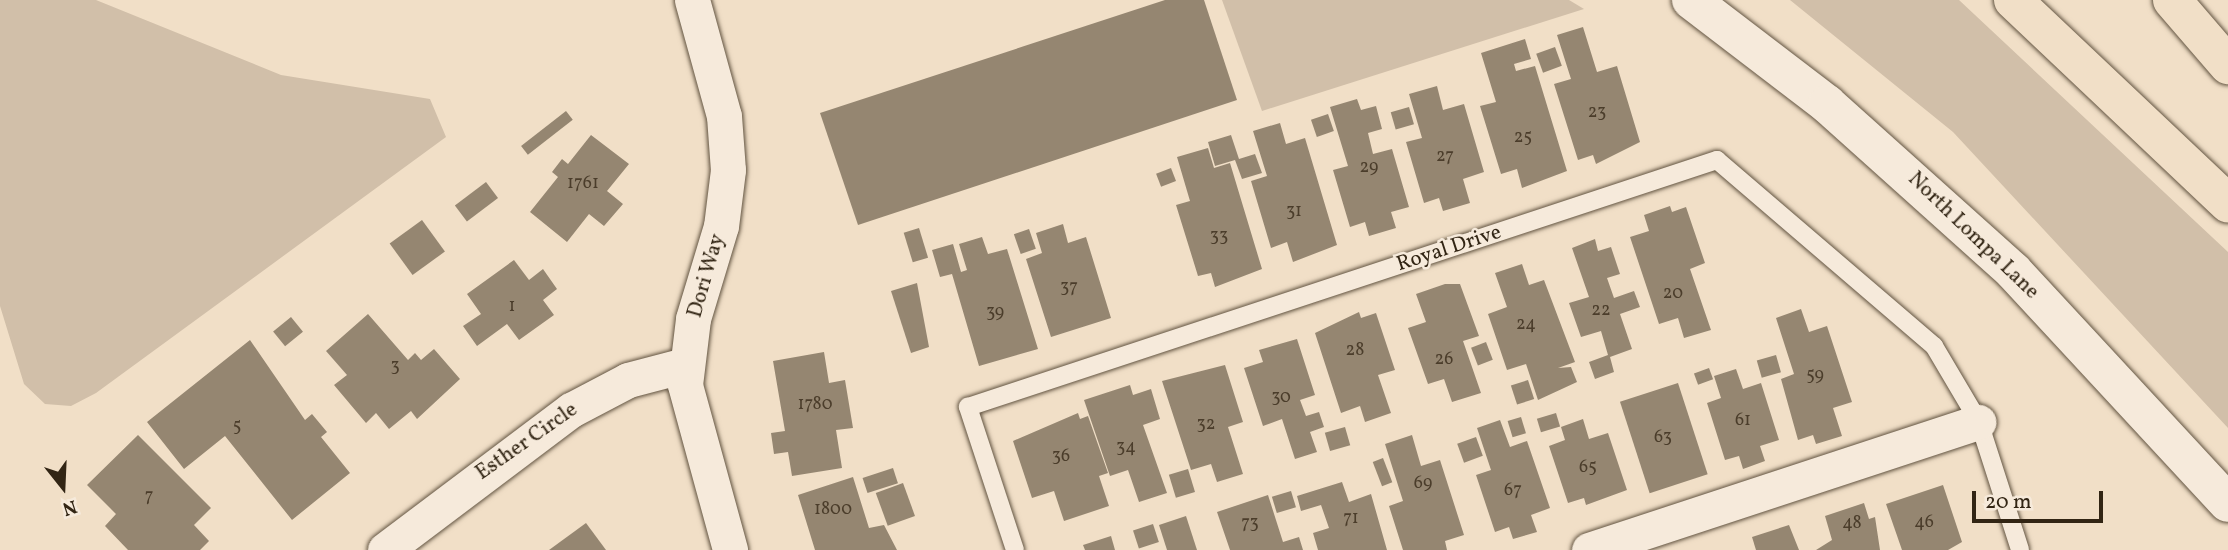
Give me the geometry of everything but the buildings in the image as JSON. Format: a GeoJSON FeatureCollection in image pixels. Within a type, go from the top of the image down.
{"type":"FeatureCollection","features":[{"type":"Feature","properties":{"kind":"highway"},"geometry":{"type":"LineString","coordinates":[[2012,0],[2228,203]]}},
{"type":"Feature","properties":{"kind":"highway"},"geometry":{"type":"LineString","coordinates":[[2172,0],[2228,65]]}},
{"type":"Feature","properties":{"kind":"street","name":"Dori Way"},"geometry":{"type":"LineString","coordinates":[[692,0],[724,116],[728,170],[721,226],[685,365],[694,433],[730,550]]}},
{"type":"Feature","properties":{"kind":"street","name":"North Lompa Lane"},"geometry":{"type":"LineString","coordinates":[[1691,0],[1827,104],[2013,271],[2228,503]]}},
{"type":"Feature","properties":{"kind":"street","name":"Esther Circle"},"geometry":{"type":"LineString","coordinates":[[385,550],[571,410],[628,380],[685,365]]}},
{"type":"Feature","properties":{"kind":"street"},"geometry":{"type":"LineString","coordinates":[[1589,550],[1979,422]]}},
{"type":"Feature","properties":{"kind":"lane","name":"Royal Drive"},"geometry":{"type":"LineString","coordinates":[[1015,550],[968,407],[1717,160],[1925,338],[1958,378],[1979,422],[2020,550]]}},
{"type":"Feature","properties":{"kind":"shaded area"},"geometry":{"type":"Polygon","coordinates":[[[0,0],[96,0],[281,75],[430,99],[446,137],[96,393],[71,406],[45,404],[24,384],[0,306],[0,0]]]}},
{"type":"Feature","properties":{"kind":"shaded area"},"geometry":{"type":"Polygon","coordinates":[[[1222,0],[1569,0],[1584,9],[1262,111],[1222,0]]]}},
{"type":"Feature","properties":{"kind":"shaded area"},"geometry":{"type":"Polygon","coordinates":[[[1790,0],[1959,0],[2228,252],[2228,428],[1953,132],[1790,0]]]}}]}
